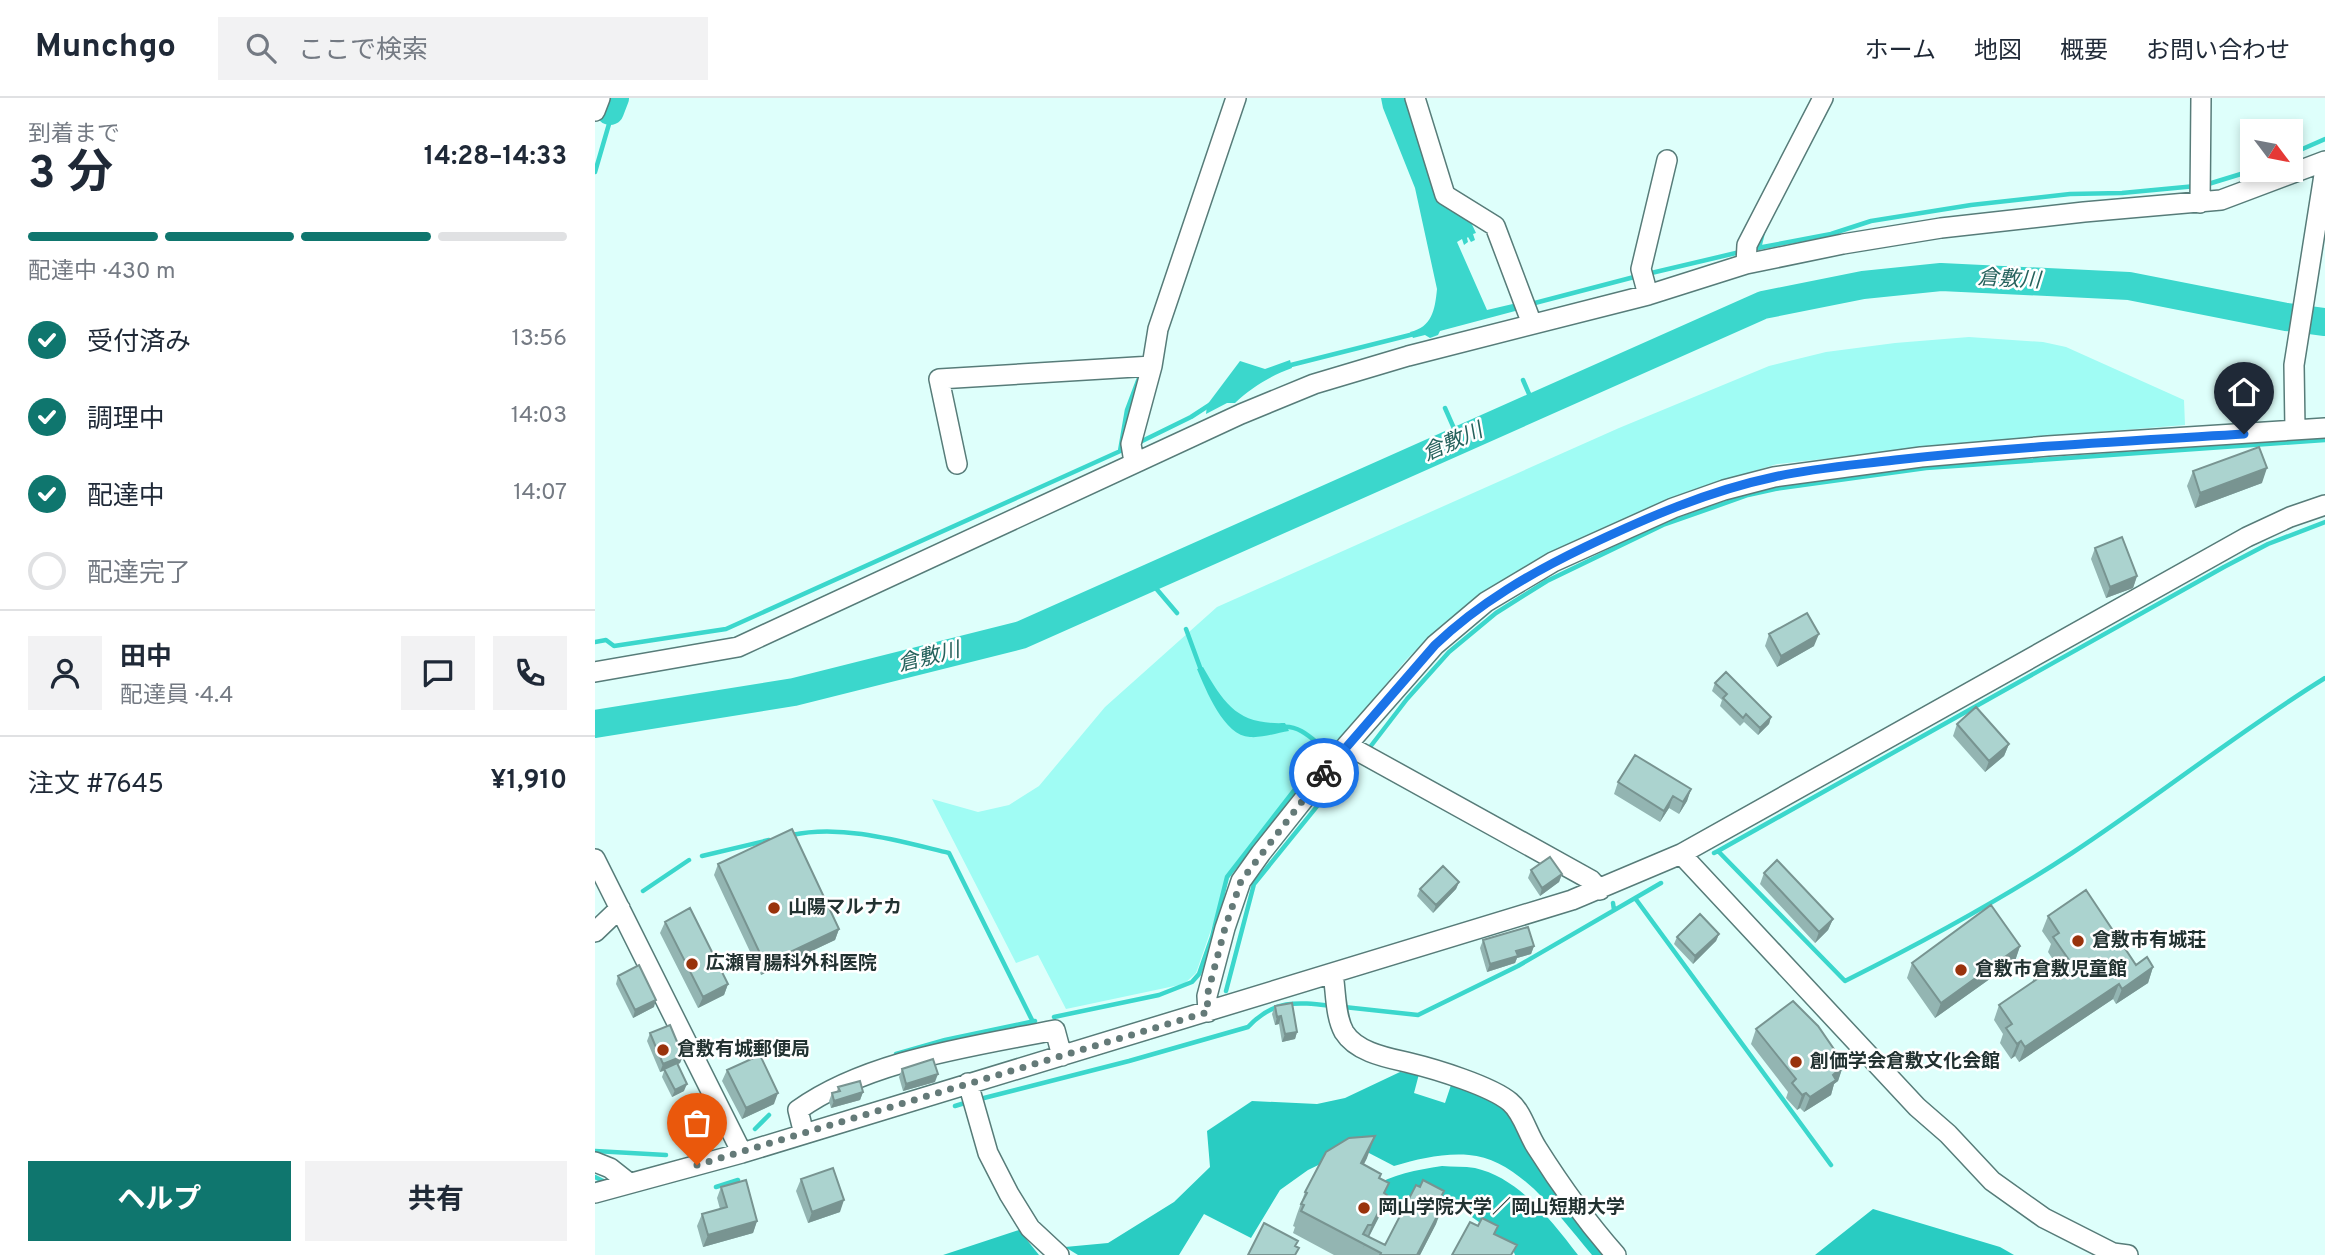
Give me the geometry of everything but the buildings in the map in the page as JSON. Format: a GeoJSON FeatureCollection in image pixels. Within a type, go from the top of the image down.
{"type":"FeatureCollection","features":[{"type":"Feature","properties":{"kind":"street"},"geometry":{"type":"LineString","coordinates":[[595,111],[600,98]]}},
{"type":"Feature","properties":{"kind":"street"},"geometry":{"type":"LineString","coordinates":[[1132,452],[1162,317],[1236,98]]}},
{"type":"Feature","properties":{"kind":"street"},"geometry":{"type":"LineString","coordinates":[[1415,98],[1445,195],[1495,226],[1527,311]]}},
{"type":"Feature","properties":{"kind":"street"},"geometry":{"type":"LineString","coordinates":[[1746,255],[1823,98]]}},
{"type":"Feature","properties":{"kind":"street"},"geometry":{"type":"LineString","coordinates":[[2200,192],[2201,98]]}},
{"type":"Feature","properties":{"kind":"street"},"geometry":{"type":"LineString","coordinates":[[1644,282],[1667,160]]}},
{"type":"Feature","properties":{"kind":"street"},"geometry":{"type":"LineString","coordinates":[[595,672],[738,647],[1132,452],[1241,414],[1314,384],[1408,356],[1527,311],[1746,255],[1843,244],[1941,228],[2084,212],[2200,192],[2241,194],[2324,161],[2294,365],[2295,429]]}},
{"type":"Feature","properties":{"kind":"street"},"geometry":{"type":"LineString","coordinates":[[957,464],[939,379],[1152,366]]}},
{"type":"Feature","properties":{"kind":"street"},"geometry":{"type":"LineString","coordinates":[[1208,1012],[1207,996],[1241,881],[1355,750],[1435,645],[1486,602],[1553,562],[1673,508],[1724,490],[1786,475],[1921,457],[2325,428]]}},
{"type":"Feature","properties":{"kind":"street"},"geometry":{"type":"LineString","coordinates":[[595,1193],[804,1134],[972,1096],[1062,1056],[1600,890],[1681,854],[2246,537],[2325,505]]}},
{"type":"Feature","properties":{"kind":"street"},"geometry":{"type":"LineString","coordinates":[[1355,750],[1591,880],[1600,890]]}},
{"type":"Feature","properties":{"kind":"street"},"geometry":{"type":"LineString","coordinates":[[1681,854],[1917,1107],[1948,1135],[1991,1181],[2044,1218],[2113,1253],[2128,1255]]}},
{"type":"Feature","properties":{"kind":"street"},"geometry":{"type":"LineString","coordinates":[[595,859],[742,1153]]}},
{"type":"Feature","properties":{"kind":"street"},"geometry":{"type":"LineString","coordinates":[[595,932],[620,908]]}},
{"type":"Feature","properties":{"kind":"street"},"geometry":{"type":"LineString","coordinates":[[1333,974],[1344,1032],[1361,1048],[1457,1077],[1511,1102],[1568,1197],[1616,1255]]}},
{"type":"Feature","properties":{"kind":"street"},"geometry":{"type":"LineString","coordinates":[[804,1134],[798,1110],[815,1098],[894,1067],[935,1055],[1055,1030],[1062,1056]]}},
{"type":"Feature","properties":{"kind":"street"},"geometry":{"type":"LineString","coordinates":[[972,1096],[988,1153],[1009,1194],[1030,1228],[1059,1255]]}},
{"type":"Feature","properties":{"kind":"street"},"geometry":{"type":"LineString","coordinates":[[595,1162],[610,1168],[629,1184]]}},
{"type":"Feature","properties":{"kind":"shaded area"},"geometry":{"type":"Polygon","coordinates":[[[1381,98],[1408,98],[1433,174],[1468,216],[1476,233],[1473,234],[1475,240],[1471,242],[1468,237],[1468,242],[1464,245],[1462,239],[1457,242],[1487,310],[1517,303],[1519,310],[1440,331],[1438,335],[1430,338],[1425,335],[1413,338],[1410,332],[1423,326],[1431,316],[1437,289],[1415,188],[1381,98]]]}},
{"type":"Feature","properties":{"kind":"shaded area"},"geometry":{"type":"Polygon","coordinates":[[[1969,337],[2043,342],[2066,347],[2184,400],[2185,425],[1977,442],[1777,464],[1689,491],[1541,557],[1487,590],[1443,624],[1406,660],[1245,854],[1229,878],[1196,973],[1184,984],[1066,1009],[1038,955],[1016,963],[932,799],[978,812],[1009,805],[1039,786],[1105,707],[1217,607],[1619,428],[1769,366],[1826,352],[1969,337]]]}},
{"type":"Feature","properties":{"kind":"shaded area"},"geometry":{"type":"Polygon","coordinates":[[[1290,360],[1292,368],[1262,382],[1235,403],[1227,403],[1206,414],[1207,405],[1240,361],[1265,369],[1290,360]]]}},
{"type":"Feature","properties":{"kind":"shaded area"},"geometry":{"type":"Polygon","coordinates":[[[1203,667],[1218,692],[1235,710],[1255,720],[1285,723],[1289,731],[1250,737],[1232,729],[1224,721],[1205,688],[1197,669],[1203,667]]]}},
{"type":"Feature","properties":{"kind":"shaded area"},"geometry":{"type":"Polygon","coordinates":[[[1400,1072],[1419,1074],[1414,1093],[1445,1103],[1451,1085],[1506,1104],[1607,1255],[1592,1255],[1538,1193],[1505,1167],[1487,1159],[1449,1155],[1394,1166],[1369,1153],[1335,1157],[1308,1170],[1280,1190],[1251,1238],[1204,1214],[1179,1255],[1078,1255],[1065,1247],[1108,1243],[1174,1202],[1210,1167],[1207,1131],[1252,1101],[1317,1104],[1345,1098],[1400,1072]]]}},
{"type":"Feature","properties":{"kind":"shaded area"},"geometry":{"type":"Polygon","coordinates":[[[1442,1166],[1475,1168],[1506,1181],[1546,1215],[1578,1255],[1515,1255],[1511,1245],[1451,1202],[1443,1213],[1408,1195],[1403,1205],[1370,1188],[1396,1176],[1442,1166]]]}},
{"type":"Feature","properties":{"kind":"shaded area"},"geometry":{"type":"Polygon","coordinates":[[[1873,1209],[2000,1247],[2014,1255],[1815,1255],[1873,1209]]]}},
{"type":"Feature","properties":{"kind":"shaded area"},"geometry":{"type":"Polygon","coordinates":[[[1019,1230],[1039,1255],[943,1255],[1019,1230]]]}},
{"type":"Feature","properties":{"kind":"waterway"},"geometry":{"type":"LineString","coordinates":[[610,111],[615,98]]}},
{"type":"Feature","properties":{"kind":"waterway"},"geometry":{"type":"LineString","coordinates":[[595,172],[609,124],[610,111]]}},
{"type":"Feature","properties":{"kind":"waterway"},"geometry":{"type":"LineString","coordinates":[[2303,149],[2325,139]]}},
{"type":"Feature","properties":{"kind":"waterway"},"geometry":{"type":"LineString","coordinates":[[2205,185],[2240,174]]}},
{"type":"Feature","properties":{"kind":"waterway"},"geometry":{"type":"LineString","coordinates":[[1752,249],[1831,234],[1871,221],[1971,205],[2070,194],[2122,193],[2196,186]]}},
{"type":"Feature","properties":{"kind":"waterway"},"geometry":{"type":"LineString","coordinates":[[1759,248],[1763,232]]}},
{"type":"Feature","properties":{"kind":"waterway"},"geometry":{"type":"LineString","coordinates":[[1647,274],[1740,252]]}},
{"type":"Feature","properties":{"kind":"waterway"},"geometry":{"type":"LineString","coordinates":[[1531,304],[1638,276]]}},
{"type":"Feature","properties":{"kind":"waterway","name":"倉敷川"},"geometry":{"type":"LineString","coordinates":[[595,724],[794,692],[1021,635],[1763,305],[1863,285],[1941,277],[2129,286],[2286,317],[2325,322]]}},
{"type":"Feature","properties":{"kind":"waterway"},"geometry":{"type":"LineString","coordinates":[[1287,366],[1414,334]]}},
{"type":"Feature","properties":{"kind":"waterway"},"geometry":{"type":"LineString","coordinates":[[1120,451],[1127,410],[1139,378]]}},
{"type":"Feature","properties":{"kind":"waterway"},"geometry":{"type":"LineString","coordinates":[[1523,380],[1535,408]]}},
{"type":"Feature","properties":{"kind":"waterway"},"geometry":{"type":"LineString","coordinates":[[1138,443],[1211,404]]}},
{"type":"Feature","properties":{"kind":"waterway"},"geometry":{"type":"LineString","coordinates":[[1445,408],[1460,442]]}},
{"type":"Feature","properties":{"kind":"waterway"},"geometry":{"type":"LineString","coordinates":[[1367,751],[1407,699],[1449,652],[1496,613],[1547,581],[1663,525],[1748,495],[1926,468],[2325,440]]}},
{"type":"Feature","properties":{"kind":"waterway"},"geometry":{"type":"LineString","coordinates":[[595,642],[606,640],[614,646],[726,629],[1127,448]]}},
{"type":"Feature","properties":{"kind":"waterway"},"geometry":{"type":"LineString","coordinates":[[1718,851],[2224,567],[2268,544],[2325,522]]}},
{"type":"Feature","properties":{"kind":"waterway"},"geometry":{"type":"LineString","coordinates":[[1148,579],[1177,613]]}},
{"type":"Feature","properties":{"kind":"waterway"},"geometry":{"type":"LineString","coordinates":[[1186,629],[1201,670]]}},
{"type":"Feature","properties":{"kind":"waterway"},"geometry":{"type":"LineString","coordinates":[[1714,853],[1718,851],[1845,981],[1960,920],[2044,871],[2325,678]]}},
{"type":"Feature","properties":{"kind":"waterway"},"geometry":{"type":"LineString","coordinates":[[1282,727],[1300,730],[1326,750]]}},
{"type":"Feature","properties":{"kind":"waterway"},"geometry":{"type":"LineString","coordinates":[[1054,1017],[1159,995],[1192,982],[1199,974],[1212,937],[1227,877],[1327,748]]}},
{"type":"Feature","properties":{"kind":"waterway"},"geometry":{"type":"LineString","coordinates":[[1226,991],[1254,884],[1357,757]]}},
{"type":"Feature","properties":{"kind":"waterway"},"geometry":{"type":"LineString","coordinates":[[792,835],[831,831],[871,835],[949,853],[1033,1022]]}},
{"type":"Feature","properties":{"kind":"waterway"},"geometry":{"type":"LineString","coordinates":[[702,856],[769,840]]}},
{"type":"Feature","properties":{"kind":"waterway"},"geometry":{"type":"LineString","coordinates":[[643,891],[689,860]]}},
{"type":"Feature","properties":{"kind":"waterway"},"geometry":{"type":"LineString","coordinates":[[1344,1007],[1418,1015],[1518,966],[1661,883]]}},
{"type":"Feature","properties":{"kind":"waterway"},"geometry":{"type":"LineString","coordinates":[[1635,898],[1831,1165]]}},
{"type":"Feature","properties":{"kind":"waterway"},"geometry":{"type":"LineString","coordinates":[[1613,903],[1614,910]]}},
{"type":"Feature","properties":{"kind":"waterway"},"geometry":{"type":"LineString","coordinates":[[980,1099],[1248,1027],[1267,1011],[1287,1004],[1332,1006]]}},
{"type":"Feature","properties":{"kind":"waterway"},"geometry":{"type":"LineString","coordinates":[[896,1054],[945,1040],[1035,1021]]}},
{"type":"Feature","properties":{"kind":"waterway"},"geometry":{"type":"LineString","coordinates":[[955,1106],[968,1102]]}},
{"type":"Feature","properties":{"kind":"waterway"},"geometry":{"type":"LineString","coordinates":[[755,1129],[769,1115]]}},
{"type":"Feature","properties":{"kind":"waterway"},"geometry":{"type":"LineString","coordinates":[[595,1151],[666,1155]]}},
{"type":"Feature","properties":{"kind":"waterway"},"geometry":{"type":"LineString","coordinates":[[595,1177],[605,1182]]}},
{"type":"Feature","properties":{"kind":"waterway"},"geometry":{"type":"LineString","coordinates":[[716,1187],[738,1180]]}},
{"type":"Feature","properties":{"kind":"way so far"},"geometry":{"type":"LineString","coordinates":[[697,1165],[1208,1012],[1207,996],[1241,881],[1324,773]]}},
{"type":"Feature","properties":{"kind":"place","name":"山陽マルナカ"},"geometry":{"type":"Point","coordinates":[774,908]}},
{"type":"Feature","properties":{"kind":"place","name":"倉敷市有城荘"},"geometry":{"type":"Point","coordinates":[2078,941]}},
{"type":"Feature","properties":{"kind":"place","name":"広瀬胃腸科外科医院"},"geometry":{"type":"Point","coordinates":[692,964]}},
{"type":"Feature","properties":{"kind":"place","name":"倉敷市倉敷児童館"},"geometry":{"type":"Point","coordinates":[1961,970]}},
{"type":"Feature","properties":{"kind":"place","name":"倉敷有城郵便局"},"geometry":{"type":"Point","coordinates":[663,1050]}},
{"type":"Feature","properties":{"kind":"place","name":"創価学会倉敷文化会館"},"geometry":{"type":"Point","coordinates":[1796,1062]}},
{"type":"Feature","properties":{"kind":"place","name":"岡山学院大学／岡山短期大学"},"geometry":{"type":"Point","coordinates":[1364,1208]}},
{"type":"Feature","properties":{"kind":"route"},"geometry":{"type":"LineString","coordinates":[[1324,773],[1435,645],[1486,602],[1553,562],[1673,508],[1724,490],[1820,469],[2048,446],[2244,434]]}}]}
